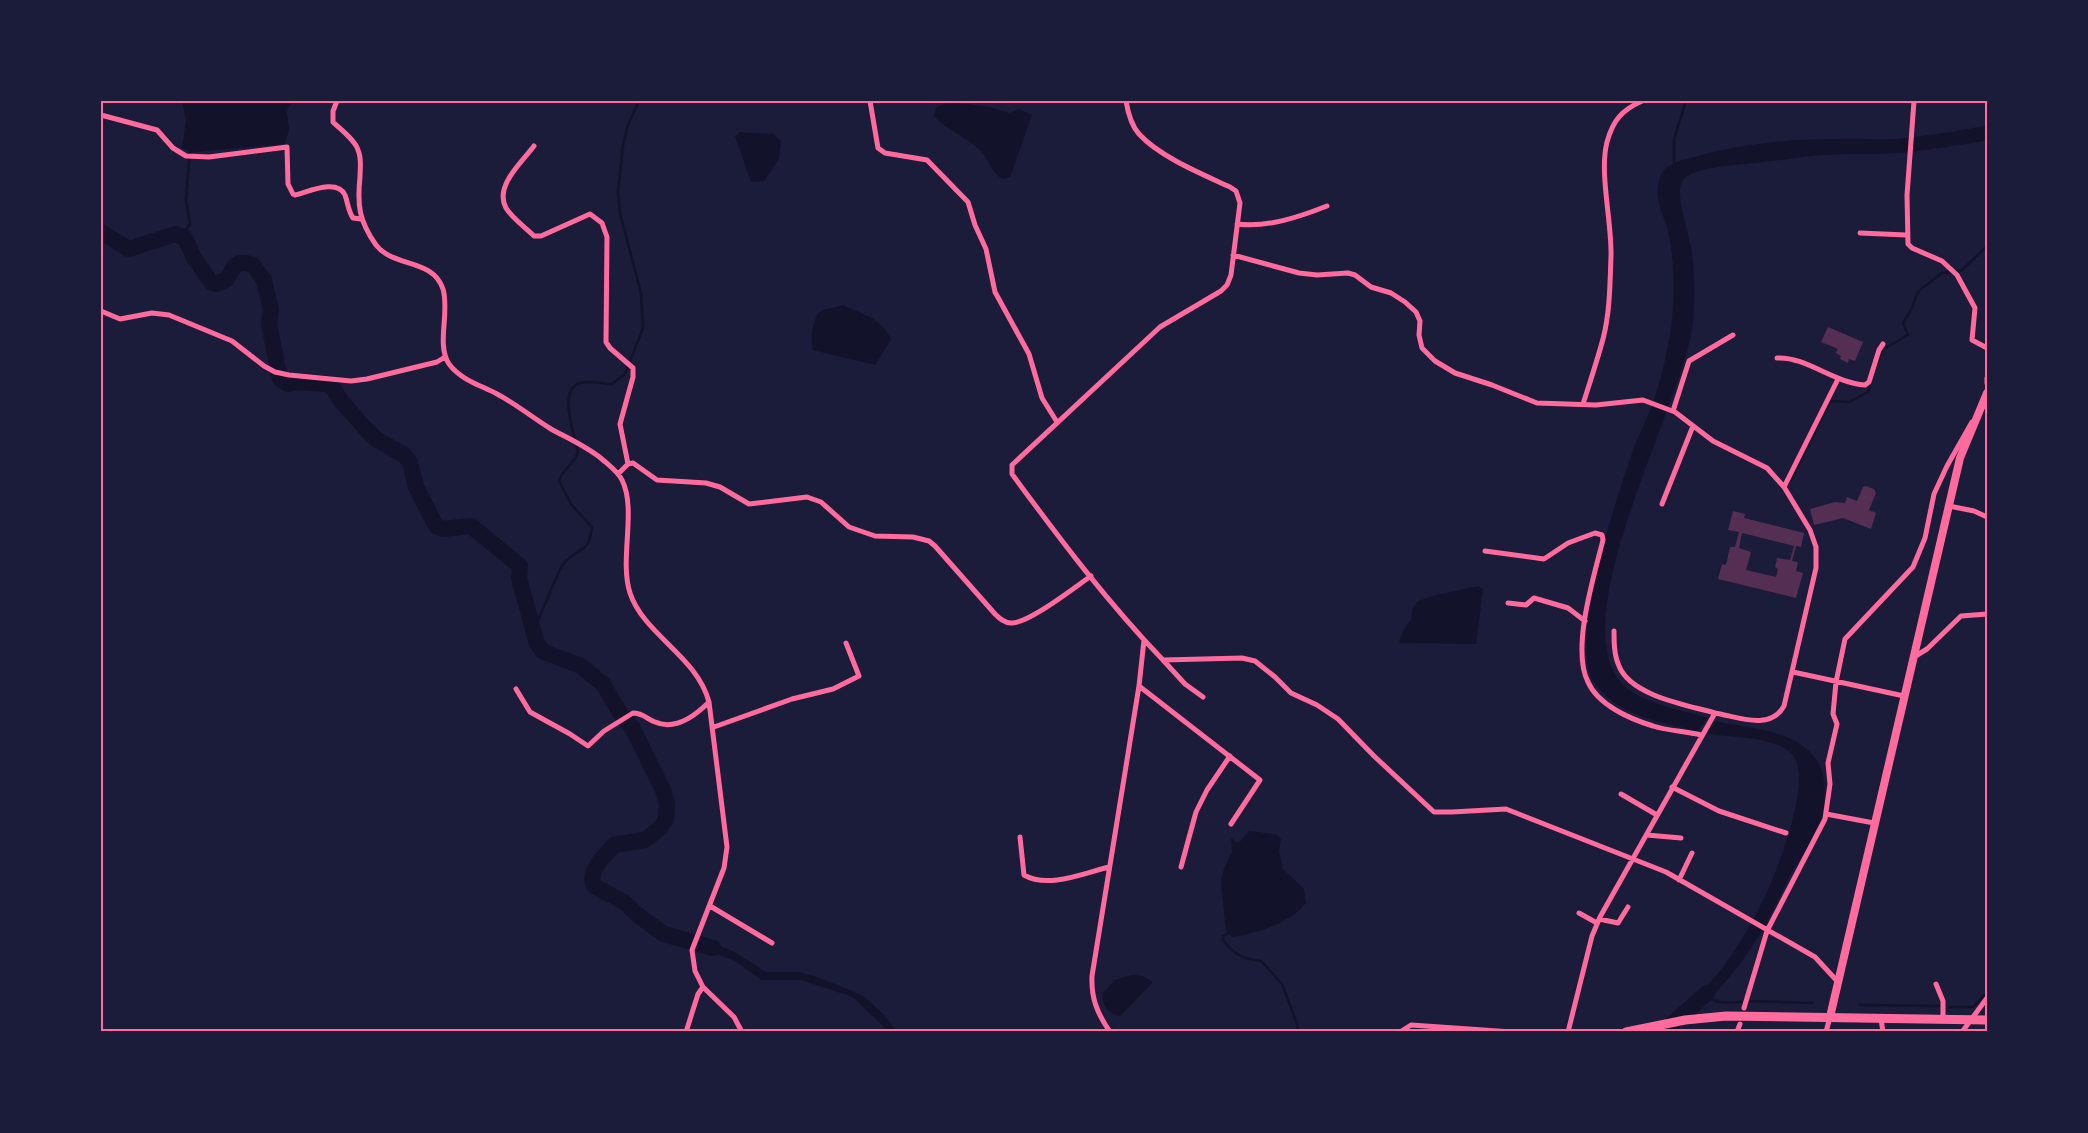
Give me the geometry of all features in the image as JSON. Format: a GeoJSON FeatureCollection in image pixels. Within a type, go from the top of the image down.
{"type":"FeatureCollection","features":[{"type":"Feature","properties":{"kind":"highway"},"geometry":{"type":"LineString","coordinates":[[1626,1032],[1657,1025],[1712,1017],[1987,1020]]}},
{"type":"Feature","properties":{"kind":"main road"},"geometry":{"type":"LineString","coordinates":[[1830,1018],[1960,458],[1987,393]]}},
{"type":"Feature","properties":{"kind":"street"},"geometry":{"type":"LineString","coordinates":[[337,101],[333,110],[333,122],[358,148],[361,160],[358,199],[361,219],[377,246],[384,253],[391,258],[428,270],[439,281],[443,290],[446,324],[442,343],[445,357],[457,373],[497,394],[581,446],[603,460],[618,474],[626,493],[627,578],[633,600],[637,608],[696,674],[710,702],[726,858],[710,906],[692,950],[694,972],[703,987],[734,1017],[742,1032]]}},
{"type":"Feature","properties":{"kind":"street"},"geometry":{"type":"LineString","coordinates":[[870,101],[878,148],[885,153],[927,160],[968,202],[975,225],[986,249],[995,292],[1029,354],[1042,398],[1057,422]]}},
{"type":"Feature","properties":{"kind":"street"},"geometry":{"type":"LineString","coordinates":[[1126,101],[1134,125],[1148,142],[1236,191],[1240,204],[1231,275],[1224,289],[1160,327],[1018,459],[1011,470],[1042,514],[1144,640],[1185,684],[1203,697]]}},
{"type":"Feature","properties":{"kind":"street"},"geometry":{"type":"LineString","coordinates":[[1584,404],[1603,338],[1608,309],[1611,255],[1610,218],[1605,170],[1607,142],[1622,112],[1642,101]]}},
{"type":"Feature","properties":{"kind":"street"},"geometry":{"type":"LineString","coordinates":[[1914,101],[1910,134],[1906,235],[1910,246],[1942,261],[1956,275],[1974,308],[1972,340],[1987,348]]}},
{"type":"Feature","properties":{"kind":"street"},"geometry":{"type":"LineString","coordinates":[[101,115],[157,130],[173,148],[186,156],[195,158],[287,148],[288,184],[293,194],[325,187],[335,187],[344,193],[353,218],[361,219]]}},
{"type":"Feature","properties":{"kind":"street"},"geometry":{"type":"LineString","coordinates":[[534,146],[509,178],[503,194],[506,208],[534,236],[542,236],[590,214],[602,223],[607,237],[606,342],[610,348],[633,368],[633,377],[620,424],[628,464]]}},
{"type":"Feature","properties":{"kind":"street"},"geometry":{"type":"LineString","coordinates":[[1237,224],[1250,226],[1263,224],[1304,215],[1327,206]]}},
{"type":"Feature","properties":{"kind":"street"},"geometry":{"type":"LineString","coordinates":[[1860,232],[1906,235]]}},
{"type":"Feature","properties":{"kind":"street"},"geometry":{"type":"LineString","coordinates":[[1233,255],[1299,274],[1348,273],[1371,287],[1390,293],[1411,306],[1420,321],[1419,335],[1422,348],[1435,361],[1455,373],[1537,403],[1596,405],[1636,400],[1652,402],[1671,410],[1713,442],[1763,465],[1784,487],[1810,530],[1816,547],[1816,568],[1793,672],[1784,706],[1776,717],[1762,721],[1713,715],[1654,695],[1636,686],[1619,667],[1614,631]]}},
{"type":"Feature","properties":{"kind":"street"},"geometry":{"type":"LineString","coordinates":[[101,311],[120,319],[152,312],[169,315],[232,341],[269,369],[289,375],[359,380],[437,362],[445,357]]}},
{"type":"Feature","properties":{"kind":"street"},"geometry":{"type":"LineString","coordinates":[[1671,410],[1689,361],[1733,335]]}},
{"type":"Feature","properties":{"kind":"street"},"geometry":{"type":"LineString","coordinates":[[1777,358],[1794,360],[1838,379],[1855,384],[1867,384],[1883,344]]}},
{"type":"Feature","properties":{"kind":"street"},"geometry":{"type":"LineString","coordinates":[[1987,378],[1987,383]]}},
{"type":"Feature","properties":{"kind":"street"},"geometry":{"type":"LineString","coordinates":[[1784,487],[1838,379]]}},
{"type":"Feature","properties":{"kind":"street"},"geometry":{"type":"LineString","coordinates":[[1744,1008],[1766,930],[1822,828],[1826,814],[1830,784],[1828,763],[1837,724],[1833,714],[1836,682],[1845,639],[1916,563],[1927,531],[1934,494],[1946,466],[1977,416]]}},
{"type":"Feature","properties":{"kind":"street"},"geometry":{"type":"LineString","coordinates":[[1662,504],[1693,426]]}},
{"type":"Feature","properties":{"kind":"street"},"geometry":{"type":"LineString","coordinates":[[628,464],[636,465],[657,480],[706,483],[720,487],[749,504],[807,497],[821,502],[849,527],[875,536],[913,537],[929,541],[995,614],[1006,622],[1018,622],[1031,617],[1091,576]]}},
{"type":"Feature","properties":{"kind":"street"},"geometry":{"type":"LineString","coordinates":[[618,474],[628,464]]}},
{"type":"Feature","properties":{"kind":"street"},"geometry":{"type":"LineString","coordinates":[[1950,506],[1974,511],[1987,517]]}},
{"type":"Feature","properties":{"kind":"street"},"geometry":{"type":"LineString","coordinates":[[1485,551],[1544,559],[1568,543],[1595,533],[1602,535],[1603,540],[1584,622],[1582,658],[1584,674],[1593,692],[1630,717],[1653,726],[1702,734]]}},
{"type":"Feature","properties":{"kind":"street"},"geometry":{"type":"LineString","coordinates":[[1508,603],[1526,605],[1534,598],[1568,608],[1584,622]]}},
{"type":"Feature","properties":{"kind":"street"},"geometry":{"type":"LineString","coordinates":[[1914,657],[1927,649],[1961,616],[1987,614]]}},
{"type":"Feature","properties":{"kind":"street"},"geometry":{"type":"LineString","coordinates":[[1110,1032],[1095,1007],[1092,987],[1095,954],[1139,686],[1144,640]]}},
{"type":"Feature","properties":{"kind":"street"},"geometry":{"type":"LineString","coordinates":[[714,727],[792,699],[833,689],[859,676],[846,643]]}},
{"type":"Feature","properties":{"kind":"street"},"geometry":{"type":"LineString","coordinates":[[1163,660],[1242,658],[1255,661],[1291,693],[1317,705],[1338,719],[1374,756],[1434,812],[1506,808],[1666,872],[1750,922],[1815,956],[1838,982]]}},
{"type":"Feature","properties":{"kind":"street"},"geometry":{"type":"LineString","coordinates":[[1793,672],[1904,696]]}},
{"type":"Feature","properties":{"kind":"street"},"geometry":{"type":"LineString","coordinates":[[1139,686],[1260,780],[1231,824]]}},
{"type":"Feature","properties":{"kind":"street"},"geometry":{"type":"LineString","coordinates":[[516,689],[530,712],[588,746],[621,720],[634,713],[639,713],[656,722],[676,722],[694,717],[710,702]]}},
{"type":"Feature","properties":{"kind":"street"},"geometry":{"type":"LineString","coordinates":[[1568,1032],[1598,921],[1713,715]]}},
{"type":"Feature","properties":{"kind":"street"},"geometry":{"type":"LineString","coordinates":[[1180,867],[1196,812],[1207,790],[1230,756]]}},
{"type":"Feature","properties":{"kind":"street"},"geometry":{"type":"LineString","coordinates":[[1672,787],[1719,811],[1786,833]]}},
{"type":"Feature","properties":{"kind":"street"},"geometry":{"type":"LineString","coordinates":[[1620,794],[1657,815]]}},
{"type":"Feature","properties":{"kind":"street"},"geometry":{"type":"LineString","coordinates":[[1826,814],[1874,823]]}},
{"type":"Feature","properties":{"kind":"street"},"geometry":{"type":"LineString","coordinates":[[1647,835],[1681,838]]}},
{"type":"Feature","properties":{"kind":"street"},"geometry":{"type":"LineString","coordinates":[[1020,836],[1024,876],[1032,879],[1049,881],[1109,867]]}},
{"type":"Feature","properties":{"kind":"street"},"geometry":{"type":"LineString","coordinates":[[1679,880],[1692,853]]}},
{"type":"Feature","properties":{"kind":"street"},"geometry":{"type":"LineString","coordinates":[[710,906],[772,943]]}},
{"type":"Feature","properties":{"kind":"street"},"geometry":{"type":"LineString","coordinates":[[1579,913],[1598,921],[1618,923],[1628,907]]}},
{"type":"Feature","properties":{"kind":"street"},"geometry":{"type":"LineString","coordinates":[[1936,984],[1944,1001],[1944,1020]]}},
{"type":"Feature","properties":{"kind":"street"},"geometry":{"type":"LineString","coordinates":[[686,1032],[698,994],[703,987]]}},
{"type":"Feature","properties":{"kind":"street"},"geometry":{"type":"LineString","coordinates":[[1962,1032],[1987,998]]}},
{"type":"Feature","properties":{"kind":"street"},"geometry":{"type":"LineString","coordinates":[[1826,1032],[1830,1018]]}},
{"type":"Feature","properties":{"kind":"street"},"geometry":{"type":"LineString","coordinates":[[1881,1019],[1883,1032]]}},
{"type":"Feature","properties":{"kind":"street"},"geometry":{"type":"LineString","coordinates":[[1738,1032],[1740,1024]]}},
{"type":"Feature","properties":{"kind":"street"},"geometry":{"type":"LineString","coordinates":[[1400,1032],[1411,1025],[1512,1032]]}},
{"type":"Feature","properties":{"kind":"shaded area"},"geometry":{"type":"Polygon","coordinates":[[[182,101],[296,101],[287,110],[289,128],[285,144],[193,152],[182,148],[186,120],[182,101]]]}},
{"type":"Feature","properties":{"kind":"shaded area"},"geometry":{"type":"Polygon","coordinates":[[[948,102],[990,107],[1009,113],[1019,109],[1032,115],[1010,177],[1003,179],[998,176],[976,146],[938,120],[934,115],[936,108],[948,102]]]}},
{"type":"Feature","properties":{"kind":"shaded area"},"geometry":{"type":"Polygon","coordinates":[[[1987,125],[1987,140],[1983,141],[1910,152],[1822,155],[1719,167],[1693,173],[1682,181],[1680,196],[1692,252],[1694,272],[1693,322],[1685,358],[1631,509],[1615,562],[1606,611],[1607,653],[1622,684],[1630,691],[1650,701],[1707,718],[1698,731],[1655,721],[1627,710],[1614,702],[1594,682],[1587,662],[1587,635],[1598,566],[1608,529],[1635,445],[1657,392],[1670,336],[1674,280],[1668,231],[1658,198],[1660,176],[1667,167],[1683,160],[1712,152],[1765,143],[1800,140],[1895,139],[1987,125]]]}},
{"type":"Feature","properties":{"kind":"shaded area"},"geometry":{"type":"Polygon","coordinates":[[[739,132],[774,134],[781,141],[779,159],[764,181],[751,182],[735,136],[739,132]]]}},
{"type":"Feature","properties":{"kind":"shaded area"},"geometry":{"type":"Polygon","coordinates":[[[843,305],[877,322],[883,327],[891,340],[875,365],[813,350],[812,334],[816,317],[823,310],[843,305]]]}},
{"type":"Feature","properties":{"kind":"shaded area"},"geometry":{"type":"Polygon","coordinates":[[[1478,586],[1483,589],[1476,644],[1399,643],[1404,629],[1411,620],[1413,607],[1417,602],[1429,597],[1478,586]]]}},
{"type":"Feature","properties":{"kind":"shaded area"},"geometry":{"type":"Polygon","coordinates":[[[1714,721],[1767,731],[1803,746],[1818,762],[1823,777],[1825,795],[1821,820],[1816,834],[1791,873],[1753,945],[1732,974],[1705,1005],[1684,1008],[1706,987],[1732,955],[1757,912],[1772,882],[1786,844],[1797,800],[1799,780],[1797,764],[1791,753],[1774,743],[1751,738],[1706,733],[1714,721]]]}},
{"type":"Feature","properties":{"kind":"shaded area"},"geometry":{"type":"Polygon","coordinates":[[[1249,831],[1275,834],[1281,839],[1279,851],[1283,869],[1304,889],[1306,903],[1291,917],[1282,922],[1252,933],[1232,937],[1226,930],[1221,881],[1232,852],[1231,839],[1233,837],[1235,842],[1239,843],[1249,831]]]}},
{"type":"Feature","properties":{"kind":"shaded area"},"geometry":{"type":"Polygon","coordinates":[[[699,939],[733,951],[766,972],[797,972],[812,975],[857,993],[865,997],[884,1015],[897,1032],[889,1032],[855,999],[847,995],[801,980],[762,980],[735,961],[698,947],[699,939]]]}},
{"type":"Feature","properties":{"kind":"shaded area"},"geometry":{"type":"Polygon","coordinates":[[[1132,975],[1142,976],[1153,982],[1120,1016],[1116,1015],[1109,1011],[1105,1005],[1103,993],[1115,980],[1132,975]]]}},
{"type":"Feature","properties":{"kind":"building"},"geometry":{"type":"Polygon","coordinates":[[[1828,327],[1863,342],[1855,361],[1849,359],[1848,363],[1840,359],[1841,356],[1836,353],[1838,349],[1821,342],[1828,327]]]}},
{"type":"Feature","properties":{"kind":"building"},"geometry":{"type":"Polygon","coordinates":[[[1866,486],[1874,489],[1876,493],[1869,510],[1876,513],[1871,529],[1843,518],[1814,525],[1810,509],[1835,502],[1845,503],[1847,497],[1857,501],[1863,487],[1866,486]]]}},
{"type":"Feature","properties":{"kind":"building"},"geometry":{"type":"Polygon","coordinates":[[[1733,511],[1745,514],[1744,518],[1804,533],[1801,547],[1796,546],[1792,561],[1798,562],[1796,571],[1803,573],[1796,598],[1718,579],[1722,564],[1726,565],[1730,547],[1735,547],[1739,532],[1728,530],[1733,511]],[[1742,533],[1739,548],[1751,552],[1746,570],[1776,577],[1778,569],[1775,567],[1777,558],[1790,560],[1794,546],[1742,533]]]}},
{"type":"Feature","properties":{"kind":"waterway"},"geometry":{"type":"LineString","coordinates":[[534,630],[562,566],[570,557],[586,546],[591,536],[592,527],[571,504],[559,481],[578,452],[569,414],[568,403],[570,394],[573,387],[580,383],[612,384],[625,374],[643,328],[641,293],[620,213],[618,192],[623,145],[628,125],[639,101]]}},
{"type":"Feature","properties":{"kind":"waterway"},"geometry":{"type":"LineString","coordinates":[[1674,168],[1674,139],[1686,101]]}},
{"type":"Feature","properties":{"kind":"waterway"},"geometry":{"type":"LineString","coordinates":[[182,237],[190,224],[186,200],[190,151]]}},
{"type":"Feature","properties":{"kind":"waterway"},"geometry":{"type":"LineString","coordinates":[[101,232],[129,249],[175,234],[185,238],[194,258],[211,282],[216,284],[227,279],[234,267],[239,263],[253,265],[264,280],[271,309],[269,324],[280,379],[288,384],[299,382],[332,386],[341,401],[376,439],[404,455],[410,462],[416,487],[436,526],[443,529],[471,526],[520,566],[519,578],[537,644],[544,652],[581,666],[603,684],[620,713],[633,729],[663,790],[667,803],[666,819],[660,828],[645,840],[614,845],[595,869],[592,880],[594,886],[624,902],[639,916],[664,934],[713,948]]}},
{"type":"Feature","properties":{"kind":"waterway"},"geometry":{"type":"LineString","coordinates":[[1956,272],[1962,270],[1987,246]]}},
{"type":"Feature","properties":{"kind":"waterway"},"geometry":{"type":"LineString","coordinates":[[1877,364],[1882,350],[1908,335],[1903,323],[1921,289],[1942,273],[1952,272]]}},
{"type":"Feature","properties":{"kind":"waterway"},"geometry":{"type":"LineString","coordinates":[[1791,480],[1830,401],[1849,402],[1868,392],[1871,383]]}},
{"type":"Feature","properties":{"kind":"waterway"},"geometry":{"type":"LineString","coordinates":[[1229,933],[1223,936],[1223,940],[1231,949],[1244,957],[1261,961],[1282,984],[1298,1027],[1296,1032]]}},
{"type":"Feature","properties":{"kind":"waterway"},"geometry":{"type":"LineString","coordinates":[[1950,1007],[1973,1007],[1987,992]]}},
{"type":"Feature","properties":{"kind":"waterway"},"geometry":{"type":"LineString","coordinates":[[1663,1032],[1707,993]]}},
{"type":"Feature","properties":{"kind":"waterway"},"geometry":{"type":"LineString","coordinates":[[1708,996],[1720,1002],[1742,1002]]}},
{"type":"Feature","properties":{"kind":"waterway"},"geometry":{"type":"LineString","coordinates":[[1749,1001],[1813,1003]]}},
{"type":"Feature","properties":{"kind":"waterway"},"geometry":{"type":"LineString","coordinates":[[1860,1005],[1939,1006]]}}]}
